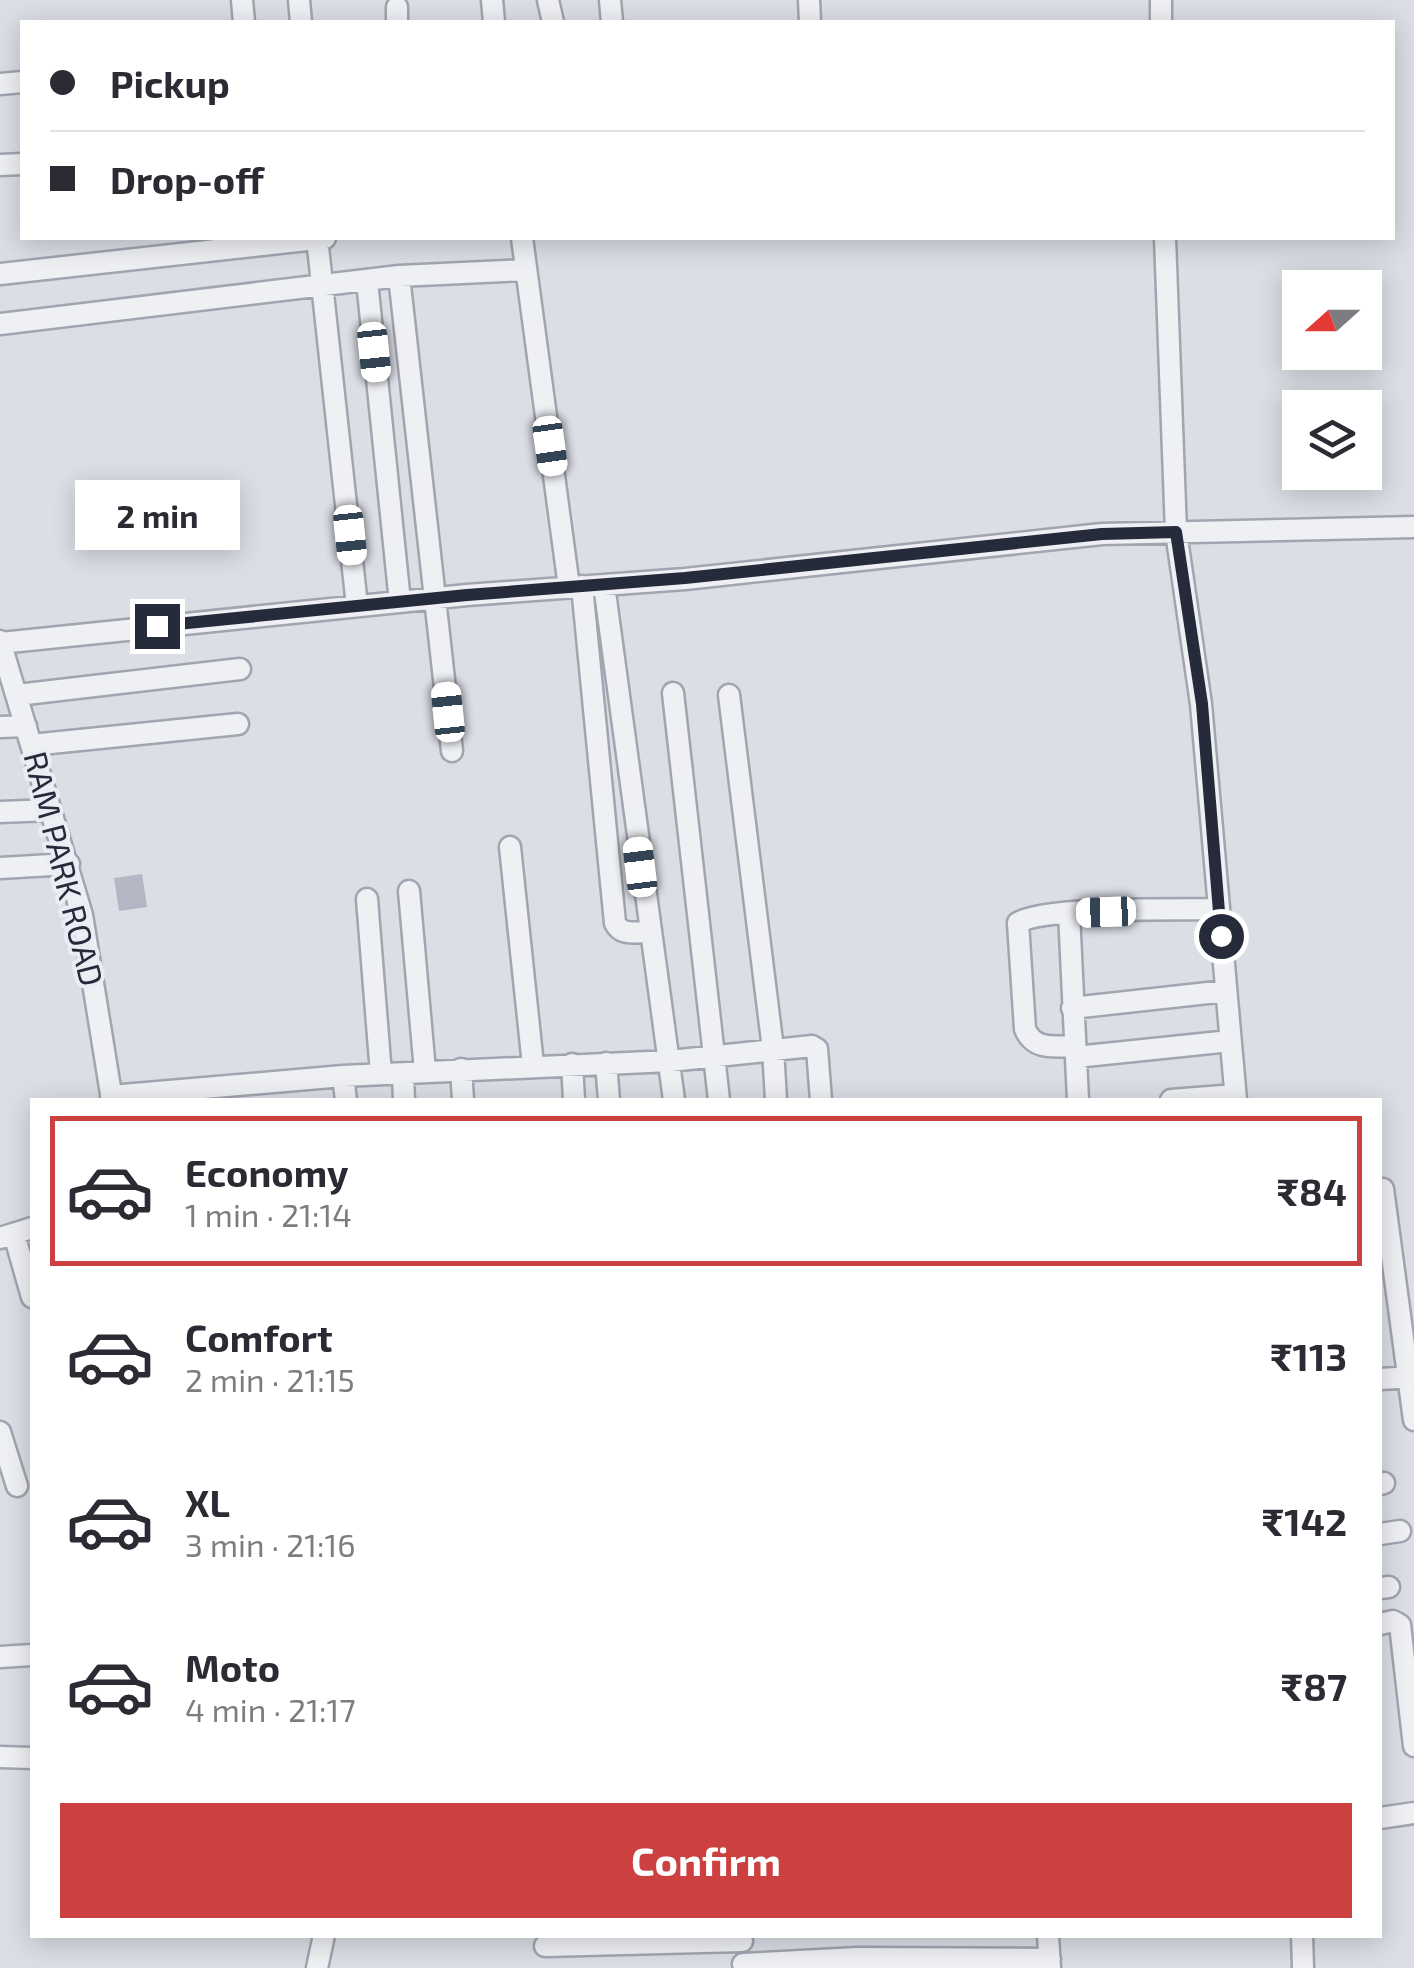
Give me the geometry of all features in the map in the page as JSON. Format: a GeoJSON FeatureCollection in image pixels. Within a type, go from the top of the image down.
{"type":"FeatureCollection","features":[{"type":"Feature","properties":{"kind":"street"},"geometry":{"type":"LineString","coordinates":[[0,274],[299,240]]}},
{"type":"Feature","properties":{"kind":"street"},"geometry":{"type":"LineString","coordinates":[[317,240],[358,606]]}},
{"type":"Feature","properties":{"kind":"street"},"geometry":{"type":"LineString","coordinates":[[522,240],[648,932],[674,1098]]}},
{"type":"Feature","properties":{"kind":"street"},"geometry":{"type":"LineString","coordinates":[[1165,240],[1176,532],[1202,704],[1235,1097],[1210,1098]]}},
{"type":"Feature","properties":{"kind":"street"},"geometry":{"type":"LineString","coordinates":[[0,324],[399,276],[526,270]]}},
{"type":"Feature","properties":{"kind":"street"},"geometry":{"type":"LineString","coordinates":[[399,276],[452,750]]}},
{"type":"Feature","properties":{"kind":"street"},"geometry":{"type":"LineString","coordinates":[[366,281],[400,602]]}},
{"type":"Feature","properties":{"kind":"street"},"geometry":{"type":"LineString","coordinates":[[0,642],[882,559],[1102,534],[1414,527]]}},
{"type":"Feature","properties":{"kind":"street"},"geometry":{"type":"LineString","coordinates":[[585,586],[615,923],[626,933],[648,932]]}},
{"type":"Feature","properties":{"kind":"street","name":"RAM PARK ROAD"},"geometry":{"type":"LineString","coordinates":[[0,642],[82,915],[112,1098]]}},
{"type":"Feature","properties":{"kind":"street"},"geometry":{"type":"LineString","coordinates":[[17,694],[240,669]]}},
{"type":"Feature","properties":{"kind":"street"},"geometry":{"type":"LineString","coordinates":[[673,693],[719,1098]]}},
{"type":"Feature","properties":{"kind":"street"},"geometry":{"type":"LineString","coordinates":[[729,694],[776,1098]]}},
{"type":"Feature","properties":{"kind":"street"},"geometry":{"type":"LineString","coordinates":[[0,727],[29,736],[238,724]]}},
{"type":"Feature","properties":{"kind":"street"},"geometry":{"type":"LineString","coordinates":[[0,812],[51,810]]}},
{"type":"Feature","properties":{"kind":"street"},"geometry":{"type":"LineString","coordinates":[[510,847],[534,1065]]}},
{"type":"Feature","properties":{"kind":"street"},"geometry":{"type":"LineString","coordinates":[[0,868],[69,864]]}},
{"type":"Feature","properties":{"kind":"street"},"geometry":{"type":"LineString","coordinates":[[410,891],[425,1072]]}},
{"type":"Feature","properties":{"kind":"street"},"geometry":{"type":"LineString","coordinates":[[367,899],[392,1074],[403,1098]]}},
{"type":"Feature","properties":{"kind":"street"},"geometry":{"type":"LineString","coordinates":[[1219,908],[1027,917],[1018,922],[1017,928],[1028,1037],[1042,1046],[1075,1052],[1230,1041]]}},
{"type":"Feature","properties":{"kind":"street"},"geometry":{"type":"LineString","coordinates":[[1069,913],[1078,1098]]}},
{"type":"Feature","properties":{"kind":"street"},"geometry":{"type":"LineString","coordinates":[[1072,1008],[1226,992]]}},
{"type":"Feature","properties":{"kind":"street"},"geometry":{"type":"LineString","coordinates":[[112,1098],[246,1092],[343,1076],[670,1061],[815,1046],[822,1098]]}},
{"type":"Feature","properties":{"kind":"street"},"geometry":{"type":"LineString","coordinates":[[606,1063],[609,1098]]}},
{"type":"Feature","properties":{"kind":"street"},"geometry":{"type":"LineString","coordinates":[[572,1064],[574,1098]]}},
{"type":"Feature","properties":{"kind":"street"},"geometry":{"type":"LineString","coordinates":[[461,1069],[462,1098]]}},
{"type":"Feature","properties":{"kind":"street"},"geometry":{"type":"LineString","coordinates":[[343,1076],[346,1098]]}},
{"type":"Feature","properties":{"kind":"street"},"geometry":{"type":"LineString","coordinates":[[1383,1189],[1414,1420]]}},
{"type":"Feature","properties":{"kind":"street"},"geometry":{"type":"LineString","coordinates":[[16,1233],[30,1288]]}},
{"type":"Feature","properties":{"kind":"street"},"geometry":{"type":"LineString","coordinates":[[1382,1379],[1410,1377]]}},
{"type":"Feature","properties":{"kind":"street"},"geometry":{"type":"LineString","coordinates":[[0,1432],[16,1487]]}},
{"type":"Feature","properties":{"kind":"street"},"geometry":{"type":"LineString","coordinates":[[1382,1624],[1393,1621],[1400,1625],[1414,1746]]}},
{"type":"Feature","properties":{"kind":"street"},"geometry":{"type":"LineString","coordinates":[[0,1657],[30,1655]]}},
{"type":"Feature","properties":{"kind":"street"},"geometry":{"type":"LineString","coordinates":[[0,1758],[30,1758]]}},
{"type":"Feature","properties":{"kind":"street"},"geometry":{"type":"LineString","coordinates":[[1382,1818],[1414,1813]]}},
{"type":"Feature","properties":{"kind":"street"},"geometry":{"type":"LineString","coordinates":[[317,1968],[323,1938]]}},
{"type":"Feature","properties":{"kind":"street"},"geometry":{"type":"LineString","coordinates":[[545,1946],[742,1938],[743,1966],[858,1958],[1050,1964],[1050,1938]]}},
{"type":"Feature","properties":{"kind":"street"},"geometry":{"type":"LineString","coordinates":[[1302,1938],[1303,1968]]}},
{"type":"Feature","properties":{"kind":"building"},"geometry":{"type":"Polygon","coordinates":[[[142,874],[147,907],[119,911],[114,878],[142,874]]]}},
{"type":"Feature","properties":{"kind":"route"},"geometry":{"type":"LineString","coordinates":[[157,626],[882,559],[1102,534],[1176,532],[1202,704],[1221,936]]}}]}
